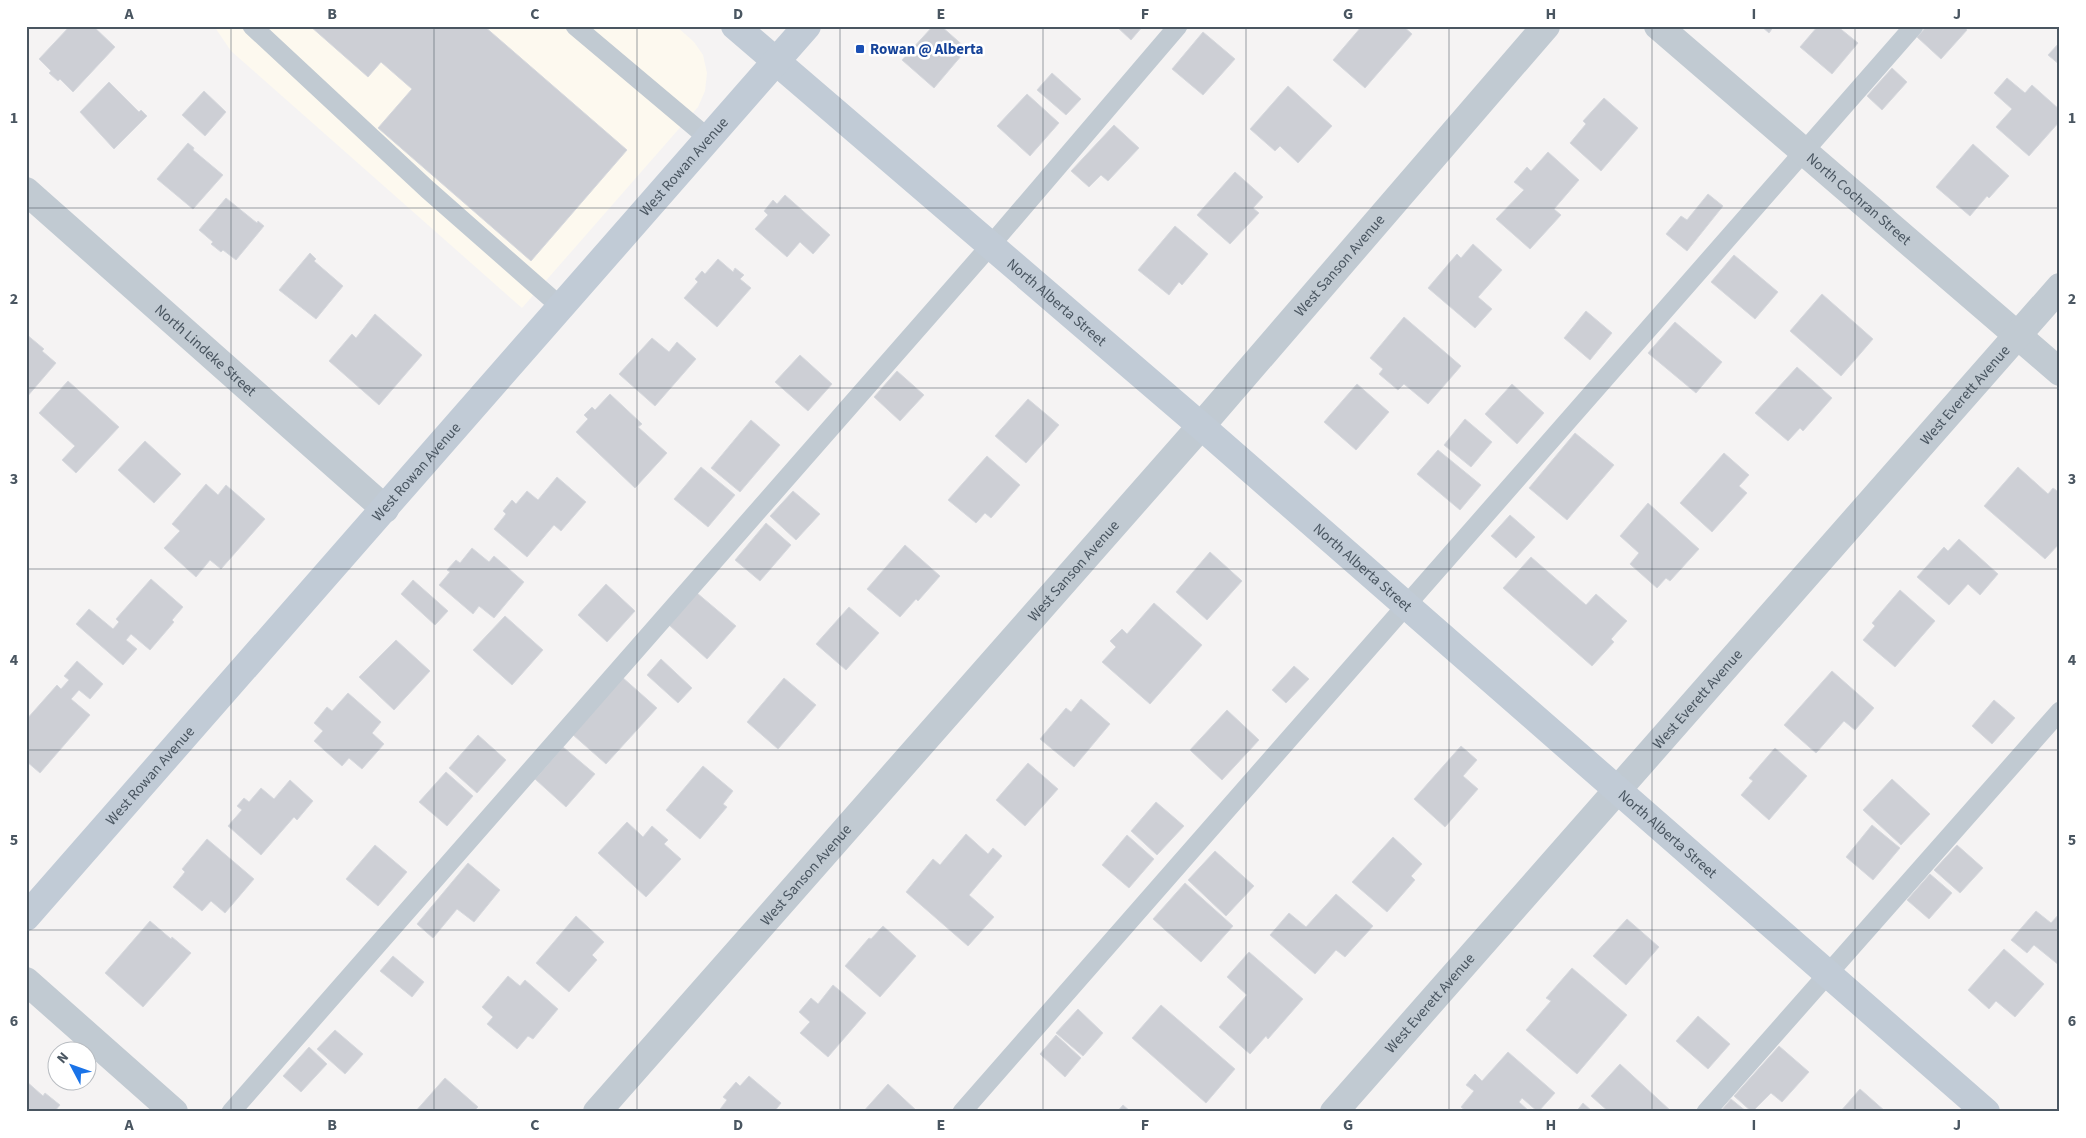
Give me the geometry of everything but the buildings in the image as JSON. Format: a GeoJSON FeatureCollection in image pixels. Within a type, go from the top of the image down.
{"type":"FeatureCollection","features":[{"type":"Feature","properties":{"kind":"main road","name":"North Alberta Street"},"geometry":{"type":"LineString","coordinates":[[735,26],[1201,426],[1986,1112]]}},
{"type":"Feature","properties":{"kind":"main road","name":"West Rowan Avenue"},"geometry":{"type":"LineString","coordinates":[[26,917],[807,26]]}},
{"type":"Feature","properties":{"kind":"street","name":"West Sanson Avenue"},"geometry":{"type":"LineString","coordinates":[[597,1112],[1201,426],[1546,26]]}},
{"type":"Feature","properties":{"kind":"street","name":"North Cochran Street"},"geometry":{"type":"LineString","coordinates":[[1658,26],[2060,372]]}},
{"type":"Feature","properties":{"kind":"street","name":"North Lindeke Street"},"geometry":{"type":"LineString","coordinates":[[26,191],[385,509]]}},
{"type":"Feature","properties":{"kind":"street","name":"West Everett Avenue"},"geometry":{"type":"LineString","coordinates":[[1334,1112],[2060,287]]}},
{"type":"Feature","properties":{"kind":"street"},"geometry":{"type":"LineString","coordinates":[[26,981],[174,1112]]}},
{"type":"Feature","properties":{"kind":"lane"},"geometry":{"type":"LineString","coordinates":[[252,26],[427,189],[561,307]]}},
{"type":"Feature","properties":{"kind":"lane"},"geometry":{"type":"LineString","coordinates":[[575,26],[708,138]]}},
{"type":"Feature","properties":{"kind":"lane"},"geometry":{"type":"LineString","coordinates":[[231,1112],[990,246],[1178,26]]}},
{"type":"Feature","properties":{"kind":"lane"},"geometry":{"type":"LineString","coordinates":[[962,1112],[1914,26]]}},
{"type":"Feature","properties":{"kind":"lane"},"geometry":{"type":"LineString","coordinates":[[1706,1112],[2060,711]]}},
{"type":"Feature","properties":{"kind":"shaded area"},"geometry":{"type":"Polygon","coordinates":[[[214,26],[676,26],[694,42],[703,55],[707,73],[705,91],[698,107],[522,308],[231,51],[214,26]]]}},
{"type":"Feature","properties":{"kind":"place","name":"Rowan @ Alberta"},"geometry":{"type":"Point","coordinates":[860,49]}}]}
